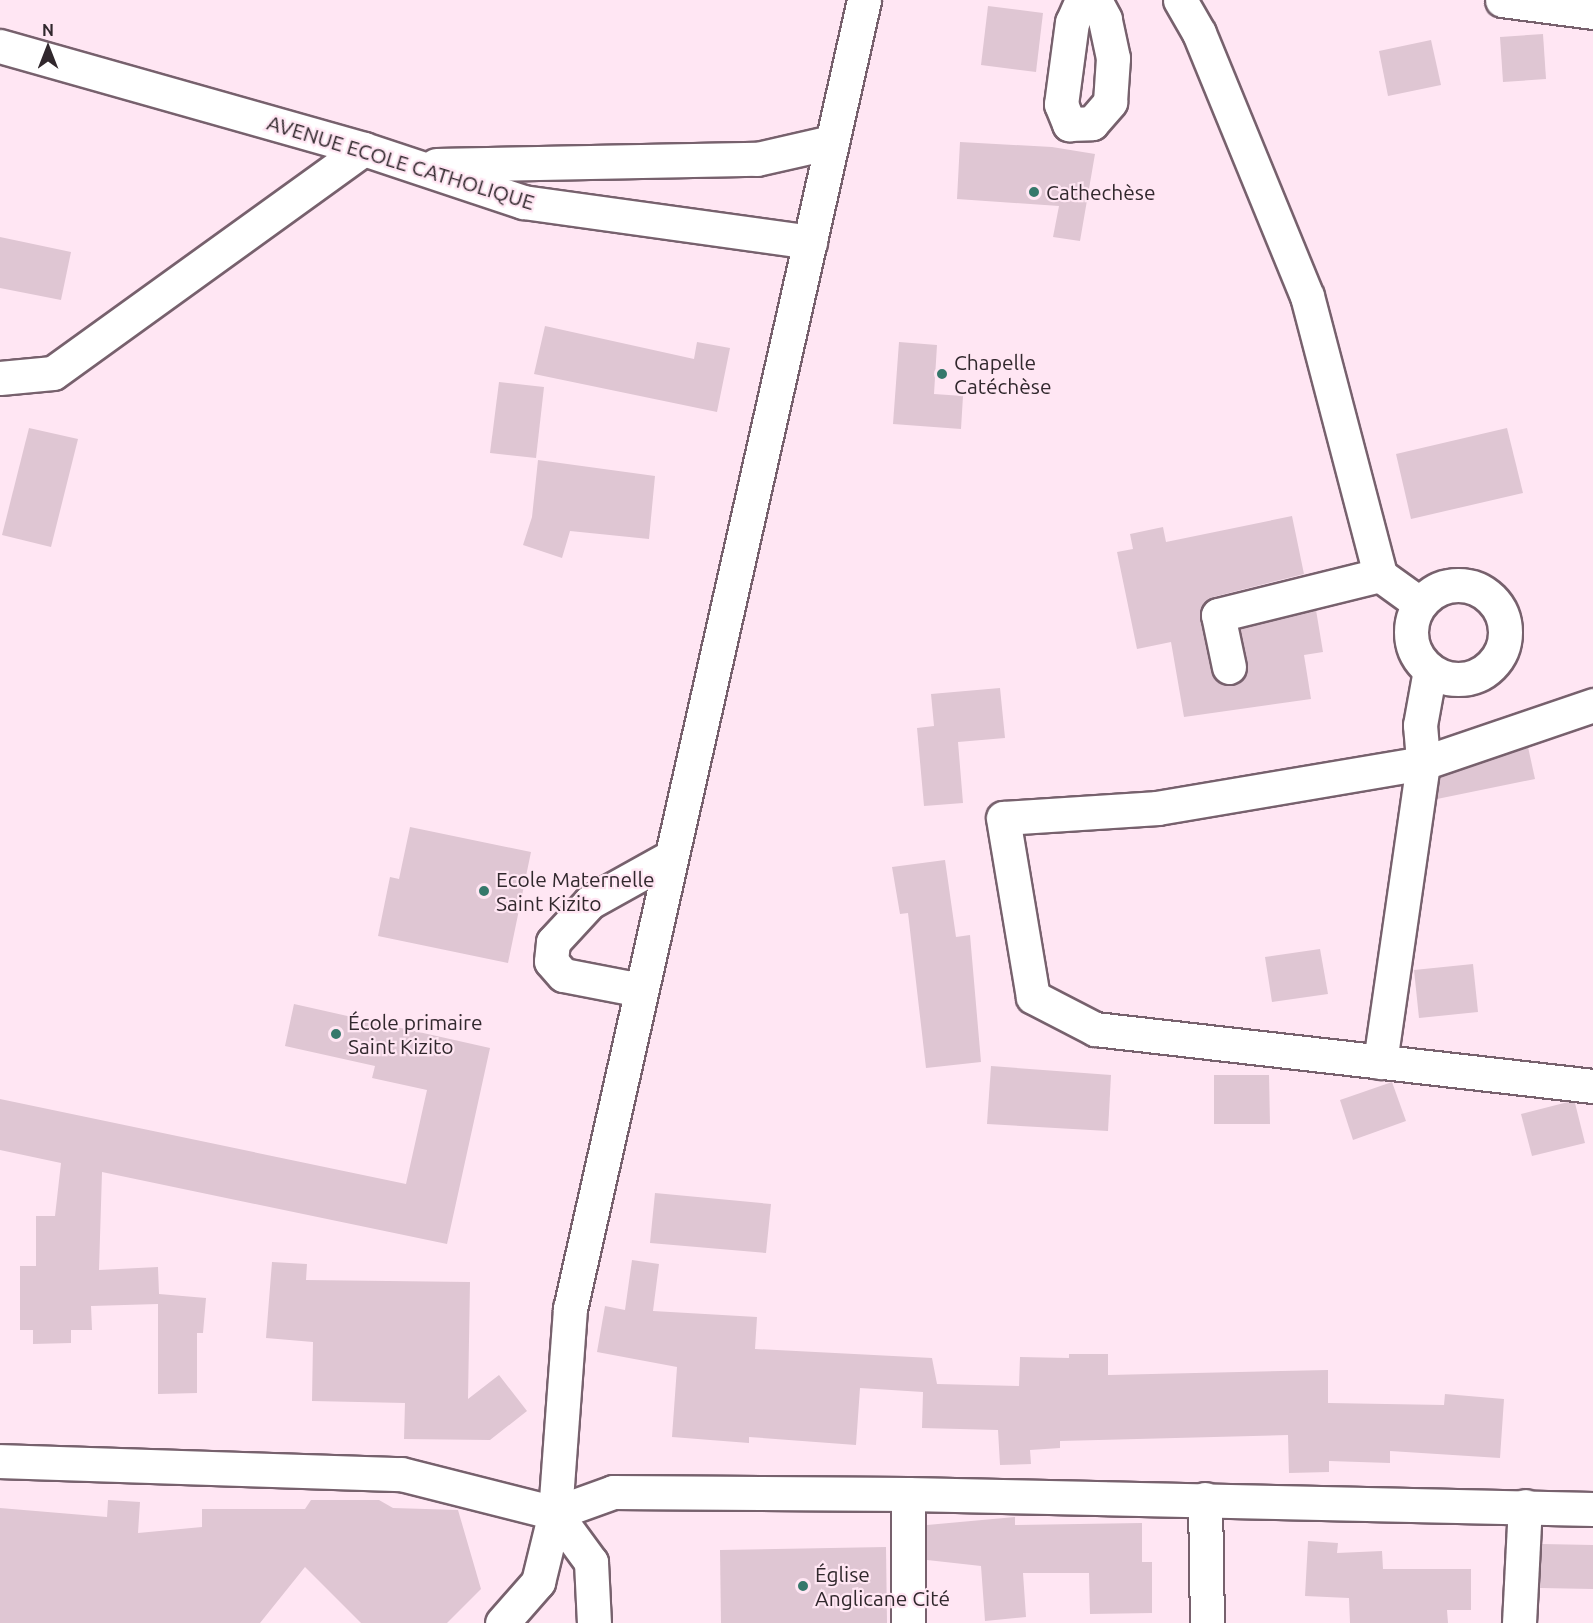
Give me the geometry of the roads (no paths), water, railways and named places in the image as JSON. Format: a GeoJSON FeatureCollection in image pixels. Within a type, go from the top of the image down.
{"type":"FeatureCollection","features":[{"type":"Feature","properties":{"kind":"street"},"geometry":{"type":"LineString","coordinates":[[502,1623],[538,1582],[555,1513],[570,1309],[864,0]]}},
{"type":"Feature","properties":{"kind":"street"},"geometry":{"type":"LineString","coordinates":[[1082,0],[1072,22],[1061,104],[1069,124],[1092,123],[1110,102],[1113,58],[1105,20],[1095,0]]}},
{"type":"Feature","properties":{"kind":"street"},"geometry":{"type":"LineString","coordinates":[[1180,0],[1199,33],[1307,296],[1380,575],[1419,603]]}},
{"type":"Feature","properties":{"kind":"street"},"geometry":{"type":"LineString","coordinates":[[1502,0],[1593,12]]}},
{"type":"Feature","properties":{"kind":"street","name":"AVENUE ECOLE CATHOLIQUE"},"geometry":{"type":"LineString","coordinates":[[0,46],[363,149],[523,202],[810,242]]}},
{"type":"Feature","properties":{"kind":"street"},"geometry":{"type":"LineString","coordinates":[[413,165],[757,159],[832,142]]}},
{"type":"Feature","properties":{"kind":"street"},"geometry":{"type":"LineString","coordinates":[[0,378],[52,373],[363,149]]}},
{"type":"Feature","properties":{"kind":"street"},"geometry":{"type":"LineString","coordinates":[[1229,667],[1218,615],[1380,575]]}},
{"type":"Feature","properties":{"kind":"street"},"geometry":{"type":"LineString","coordinates":[[1463,584],[1487,593],[1502,612],[1507,637],[1498,660],[1478,675],[1453,679],[1430,670],[1414,651],[1410,627],[1419,603],[1439,588],[1463,584]]}},
{"type":"Feature","properties":{"kind":"street"},"geometry":{"type":"LineString","coordinates":[[1380,1062],[1423,763],[1419,725],[1430,670]]}},
{"type":"Feature","properties":{"kind":"street"},"geometry":{"type":"LineString","coordinates":[[1593,705],[1423,763],[1158,808],[1004,818],[1034,997],[1095,1029],[1593,1086]]}},
{"type":"Feature","properties":{"kind":"street"},"geometry":{"type":"LineString","coordinates":[[641,990],[563,975],[551,962],[553,942],[590,902],[672,857]]}},
{"type":"Feature","properties":{"kind":"street"},"geometry":{"type":"LineString","coordinates":[[0,1461],[401,1474],[555,1513],[613,1492],[1205,1499],[1593,1509]]}},
{"type":"Feature","properties":{"kind":"street"},"geometry":{"type":"LineString","coordinates":[[908,1494],[908,1623]]}},
{"type":"Feature","properties":{"kind":"street"},"geometry":{"type":"LineString","coordinates":[[1205,1499],[1208,1623]]}},
{"type":"Feature","properties":{"kind":"street"},"geometry":{"type":"LineString","coordinates":[[1519,1623],[1525,1506]]}},
{"type":"Feature","properties":{"kind":"street"},"geometry":{"type":"LineString","coordinates":[[555,1513],[591,1562],[594,1623]]}},
{"type":"Feature","properties":{"kind":"place","name":"Cathechèse"},"geometry":{"type":"Point","coordinates":[1034,192]}},
{"type":"Feature","properties":{"kind":"place","name":"Chapelle Catéchèse"},"geometry":{"type":"Point","coordinates":[942,374]}},
{"type":"Feature","properties":{"kind":"place","name":"Ecole Maternelle Saint Kizito"},"geometry":{"type":"Point","coordinates":[484,891]}},
{"type":"Feature","properties":{"kind":"place","name":"École primaire Saint Kizito"},"geometry":{"type":"Point","coordinates":[336,1034]}},
{"type":"Feature","properties":{"kind":"place","name":"Église Anglicane Cité"},"geometry":{"type":"Point","coordinates":[803,1586]}}]}
